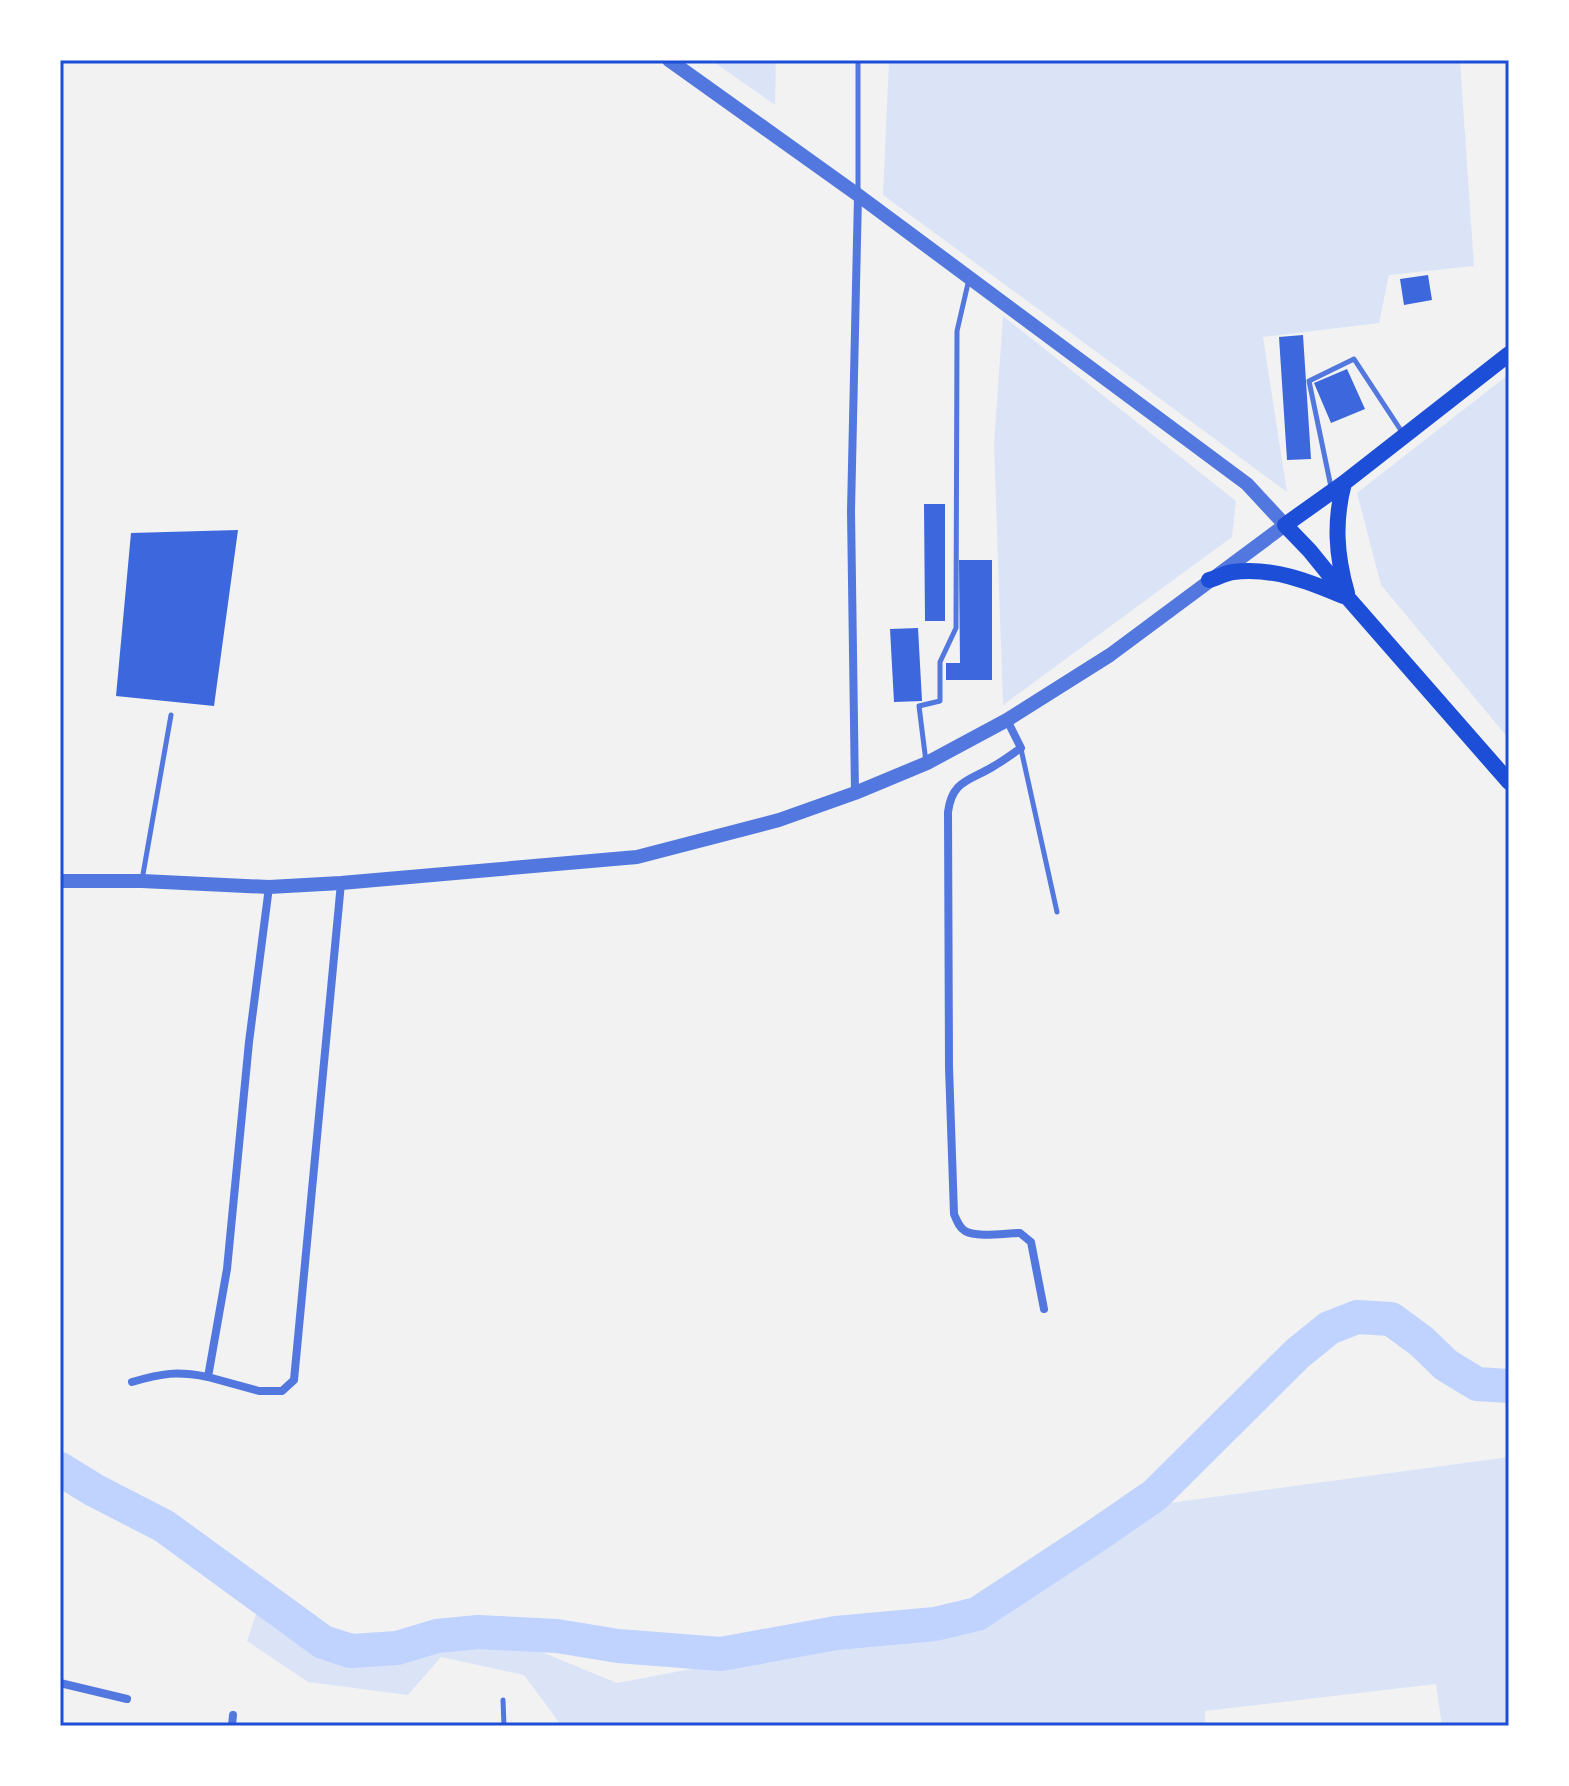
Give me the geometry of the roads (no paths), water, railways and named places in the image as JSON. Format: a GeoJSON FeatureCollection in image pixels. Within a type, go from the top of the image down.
{"type":"FeatureCollection","features":[{"type":"Feature","properties":{"kind":"main road"},"geometry":{"type":"LineString","coordinates":[[1509,354],[1285,525],[1509,782]]}},
{"type":"Feature","properties":{"kind":"main road"},"geometry":{"type":"LineString","coordinates":[[1338,487],[1336,533],[1339,564],[1348,598]]}},
{"type":"Feature","properties":{"kind":"main road"},"geometry":{"type":"LineString","coordinates":[[1209,580],[1231,572],[1279,574],[1311,582],[1348,598]]}},
{"type":"Feature","properties":{"kind":"street"},"geometry":{"type":"LineString","coordinates":[[60,881],[269,887],[341,883],[637,857],[779,820],[927,763],[1007,720],[1110,655],[1285,525],[1247,484],[858,195],[669,60]]}},
{"type":"Feature","properties":{"kind":"street"},"geometry":{"type":"LineString","coordinates":[[855,793],[851,511],[858,195]]}},
{"type":"Feature","properties":{"kind":"street"},"geometry":{"type":"LineString","coordinates":[[1007,720],[1021,748],[960,784],[950,797],[948,812],[949,1067],[954,1214],[958,1225],[966,1232],[1020,1233],[1026,1236],[1031,1242],[1044,1309]]}},
{"type":"Feature","properties":{"kind":"street"},"geometry":{"type":"LineString","coordinates":[[132,1382],[163,1373],[190,1374],[259,1391],[282,1391],[294,1380],[341,883]]}},
{"type":"Feature","properties":{"kind":"street"},"geometry":{"type":"LineString","coordinates":[[208,1377],[227,1269],[249,1042],[269,887]]}},
{"type":"Feature","properties":{"kind":"street"},"geometry":{"type":"LineString","coordinates":[[60,1683],[127,1699]]}},
{"type":"Feature","properties":{"kind":"street"},"geometry":{"type":"LineString","coordinates":[[232,1726],[233,1715]]}},
{"type":"Feature","properties":{"kind":"lane"},"geometry":{"type":"LineString","coordinates":[[858,62],[858,195]]}},
{"type":"Feature","properties":{"kind":"lane"},"geometry":{"type":"LineString","coordinates":[[927,763],[919,706],[940,701],[940,662],[956,628],[957,331],[969,277]]}},
{"type":"Feature","properties":{"kind":"lane"},"geometry":{"type":"LineString","coordinates":[[1338,487],[1309,381],[1354,359],[1405,436]]}},
{"type":"Feature","properties":{"kind":"lane"},"geometry":{"type":"LineString","coordinates":[[142,881],[171,715]]}},
{"type":"Feature","properties":{"kind":"lane"},"geometry":{"type":"LineString","coordinates":[[1021,748],[1057,912]]}},
{"type":"Feature","properties":{"kind":"lane"},"geometry":{"type":"LineString","coordinates":[[503,1700],[504,1726]]}},
{"type":"Feature","properties":{"kind":"waterway"},"geometry":{"type":"LineString","coordinates":[[60,1469],[164,1526],[323,1642],[351,1651],[397,1648],[437,1636],[478,1632],[557,1636],[618,1646],[721,1654],[836,1633],[935,1624],[977,1614],[1155,1495],[1298,1353],[1329,1328],[1357,1317],[1391,1319],[1446,1365],[1477,1384],[1509,1386]]}}]}
